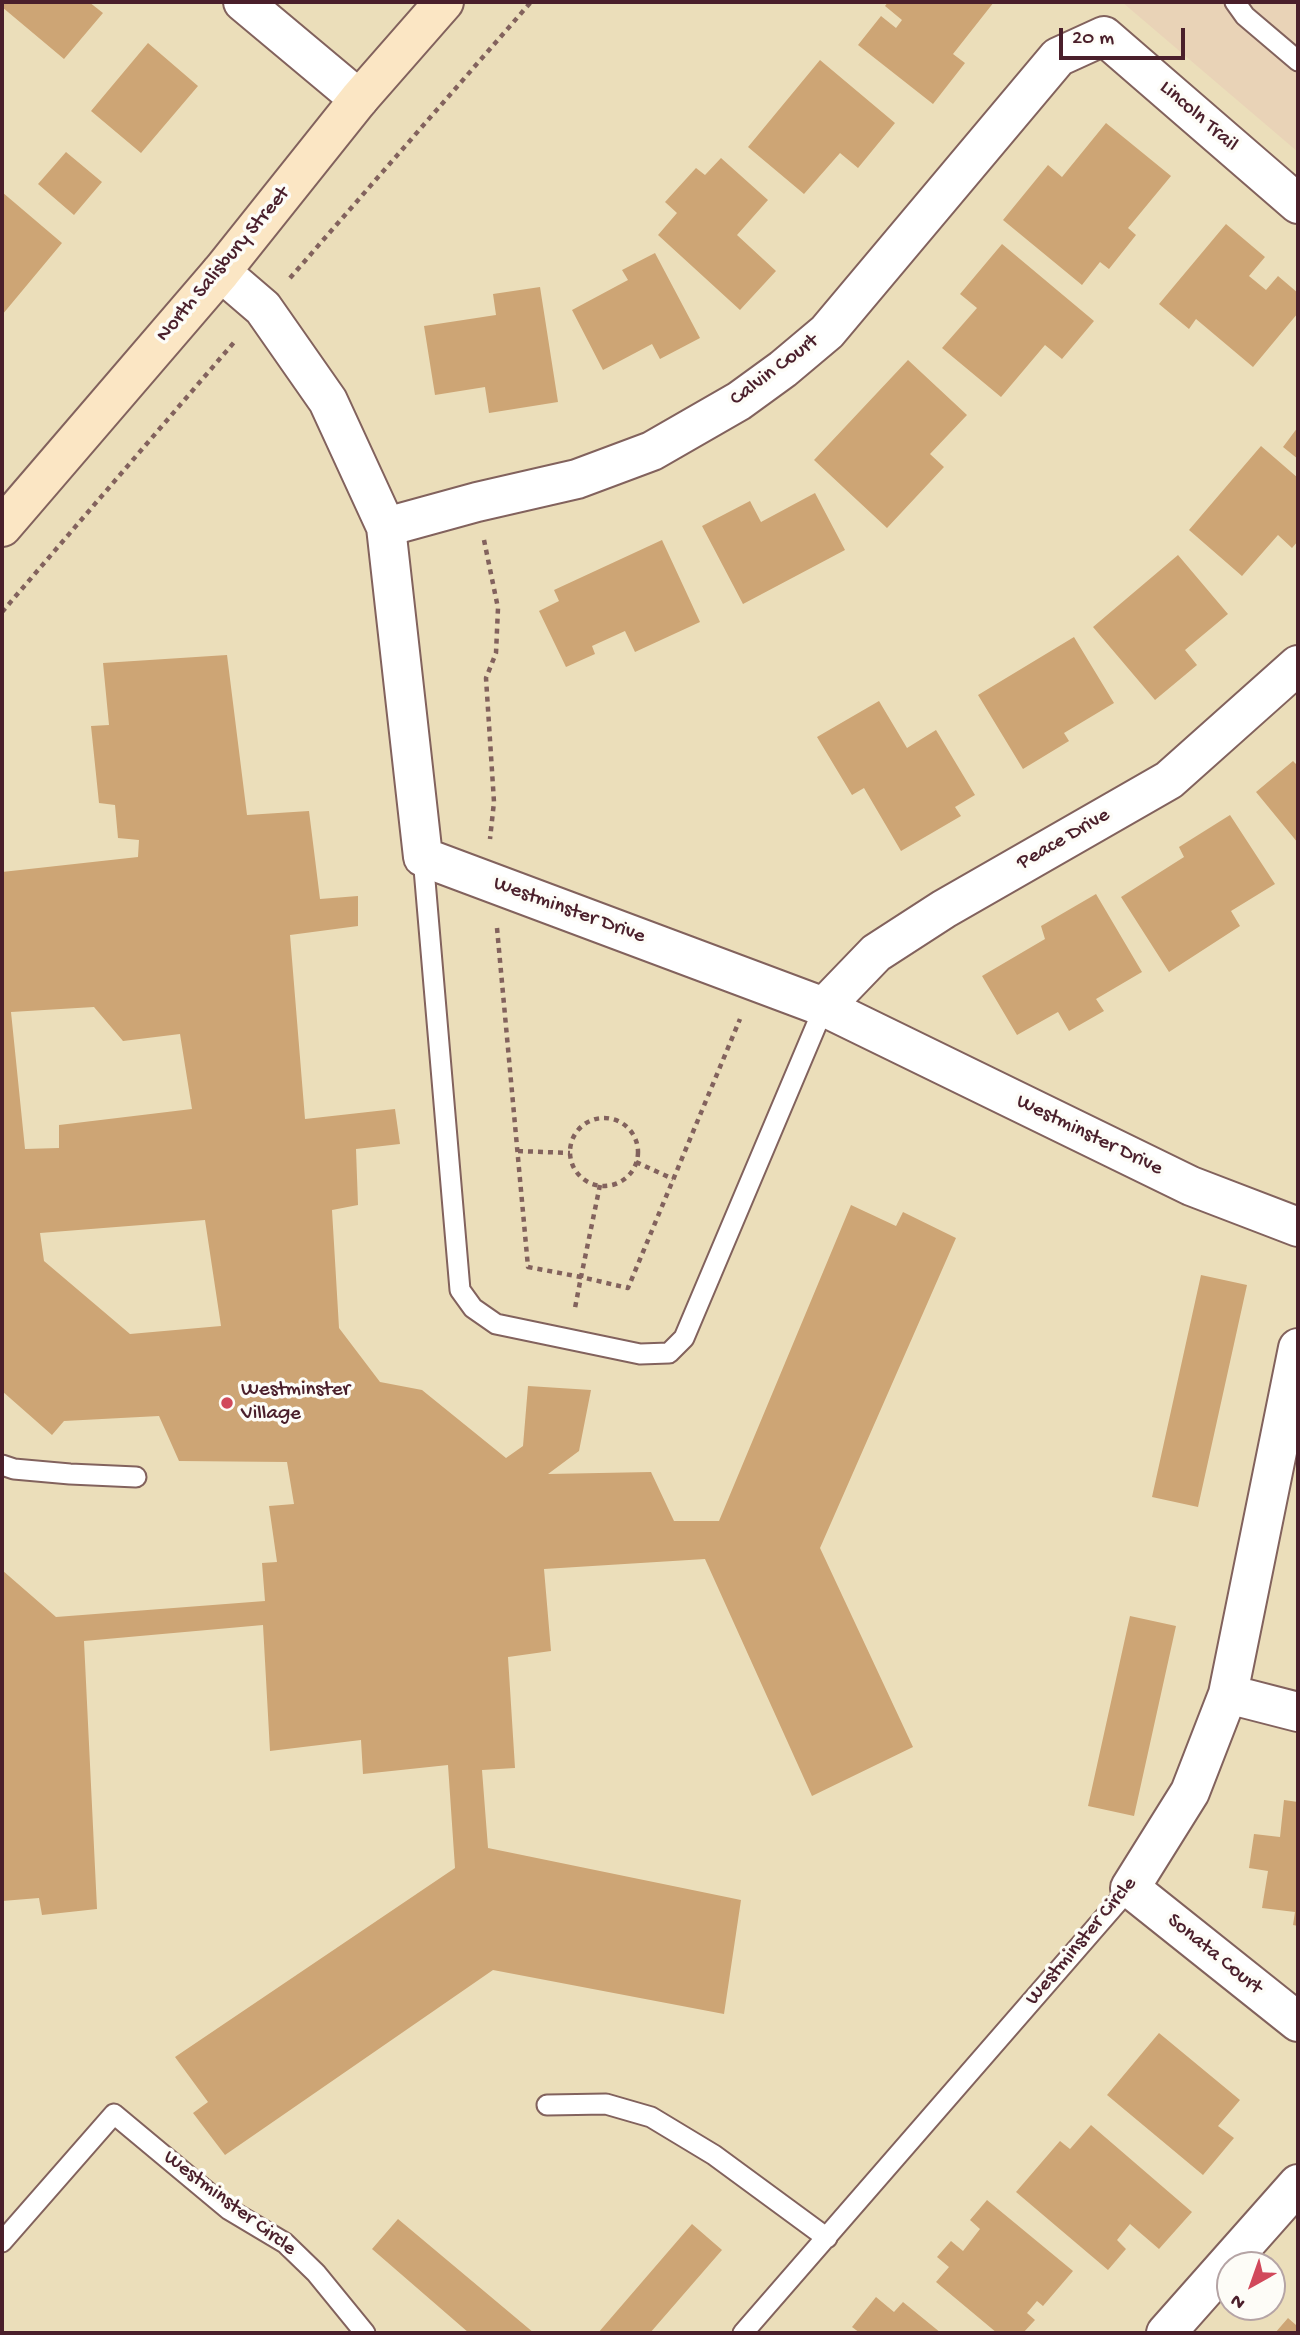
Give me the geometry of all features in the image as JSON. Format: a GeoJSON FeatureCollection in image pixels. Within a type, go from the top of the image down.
{"type":"FeatureCollection","features":[{"type":"Feature","properties":{"kind":"street"},"geometry":{"type":"LineString","coordinates":[[243,2],[359,99]]}},
{"type":"Feature","properties":{"kind":"street","name":"North Salisbury Street"},"geometry":{"type":"LineString","coordinates":[[2,527],[220,272],[359,99],[444,2]]}},
{"type":"Feature","properties":{"kind":"street","name":"Lincoln Trail"},"geometry":{"type":"LineString","coordinates":[[1058,57],[1104,36],[1298,204]]}},
{"type":"Feature","properties":{"kind":"street","name":"Calvin Court"},"geometry":{"type":"LineString","coordinates":[[386,527],[577,479],[652,451],[739,401],[827,332],[1058,57]]}},
{"type":"Feature","properties":{"kind":"street"},"geometry":{"type":"LineString","coordinates":[[220,272],[263,308],[328,401],[386,527],[423,857]]}},
{"type":"Feature","properties":{"kind":"street","name":"Peace Drive"},"geometry":{"type":"LineString","coordinates":[[824,1006],[876,953],[944,909],[1169,780],[1298,665]]}},
{"type":"Feature","properties":{"kind":"street","name":"Westminster Drive"},"geometry":{"type":"LineString","coordinates":[[423,857],[824,1006],[1191,1185],[1298,1227]]}},
{"type":"Feature","properties":{"kind":"street","name":"Westminster Circle"},"geometry":{"type":"LineString","coordinates":[[1130,1888],[1190,1792],[1228,1694],[1298,1348]]}},
{"type":"Feature","properties":{"kind":"street"},"geometry":{"type":"LineString","coordinates":[[1228,1694],[1298,1712]]}},
{"type":"Feature","properties":{"kind":"street","name":"Sonata Court"},"geometry":{"type":"LineString","coordinates":[[1130,1888],[1298,2022]]}},
{"type":"Feature","properties":{"kind":"street"},"geometry":{"type":"LineString","coordinates":[[1166,2333],[1298,2185]]}},
{"type":"Feature","properties":{"kind":"lane"},"geometry":{"type":"LineString","coordinates":[[1235,2],[1245,16],[1298,61]]}},
{"type":"Feature","properties":{"kind":"lane"},"geometry":{"type":"LineString","coordinates":[[423,857],[460,1290],[473,1308],[496,1324],[640,1354],[669,1353],[684,1338],[824,1006]]}},
{"type":"Feature","properties":{"kind":"lane"},"geometry":{"type":"LineString","coordinates":[[2,1465],[70,1474],[136,1477]]}},
{"type":"Feature","properties":{"kind":"lane","name":"Westminster Circle"},"geometry":{"type":"LineString","coordinates":[[743,2333],[1130,1888]]}},
{"type":"Feature","properties":{"kind":"lane"},"geometry":{"type":"LineString","coordinates":[[547,2105],[606,2104],[651,2117],[714,2155],[827,2238]]}},
{"type":"Feature","properties":{"kind":"lane","name":"Westminster Circle"},"geometry":{"type":"LineString","coordinates":[[2,2242],[114,2114],[228,2209],[285,2243],[316,2273],[365,2333]]}},
{"type":"Feature","properties":{"kind":"path"},"geometry":{"type":"LineString","coordinates":[[296,270],[531,2]]}},
{"type":"Feature","properties":{"kind":"path"},"geometry":{"type":"LineString","coordinates":[[2,612],[225,352]]}},
{"type":"Feature","properties":{"kind":"path"},"geometry":{"type":"LineString","coordinates":[[484,540],[498,608],[496,653],[486,678],[494,802],[489,845]]}},
{"type":"Feature","properties":{"kind":"path"},"geometry":{"type":"LineString","coordinates":[[508,924],[497,926],[528,1267],[628,1288],[743,1011]]}},
{"type":"Feature","properties":{"kind":"path"},"geometry":{"type":"LineString","coordinates":[[607,1118],[627,1126],[634,1135],[638,1156],[636,1162],[629,1175],[621,1182],[600,1185],[589,1182],[579,1175],[570,1153],[577,1131],[585,1123],[595,1119],[607,1118]]}},
{"type":"Feature","properties":{"kind":"path"},"geometry":{"type":"LineString","coordinates":[[518,1151],[570,1153]]}},
{"type":"Feature","properties":{"kind":"path"},"geometry":{"type":"LineString","coordinates":[[636,1162],[673,1179]]}},
{"type":"Feature","properties":{"kind":"path"},"geometry":{"type":"LineString","coordinates":[[575,1314],[600,1185]]}},
{"type":"Feature","properties":{"kind":"shaded area"},"geometry":{"type":"Polygon","coordinates":[[[1122,2],[1298,2],[1298,152],[1122,2]]]}},
{"type":"Feature","properties":{"kind":"building"},"geometry":{"type":"Polygon","coordinates":[[[2,2],[89,2],[103,13],[64,59],[2,7],[2,2]]]}},
{"type":"Feature","properties":{"kind":"building"},"geometry":{"type":"Polygon","coordinates":[[[888,2],[994,2],[953,54],[965,63],[933,104],[858,45],[881,16],[896,28],[902,20],[885,6],[888,2]]]}},
{"type":"Feature","properties":{"kind":"building"},"geometry":{"type":"Polygon","coordinates":[[[148,43],[198,86],[141,153],[91,111],[148,43]]]}},
{"type":"Feature","properties":{"kind":"building"},"geometry":{"type":"Polygon","coordinates":[[[820,60],[895,123],[858,168],[840,153],[804,194],[748,147],[820,60]]]}},
{"type":"Feature","properties":{"kind":"building"},"geometry":{"type":"Polygon","coordinates":[[[1106,123],[1171,176],[1128,228],[1136,235],[1109,269],[1100,262],[1082,285],[1003,220],[1048,165],[1062,177],[1106,123]]]}},
{"type":"Feature","properties":{"kind":"building"},"geometry":{"type":"Polygon","coordinates":[[[66,152],[102,182],[74,215],[38,184],[66,152]]]}},
{"type":"Feature","properties":{"kind":"building"},"geometry":{"type":"Polygon","coordinates":[[[721,158],[768,200],[737,235],[776,271],[740,310],[658,235],[677,213],[665,202],[696,168],[705,175],[721,158]]]}},
{"type":"Feature","properties":{"kind":"building"},"geometry":{"type":"Polygon","coordinates":[[[2,192],[62,243],[2,315],[2,192]]]}},
{"type":"Feature","properties":{"kind":"building"},"geometry":{"type":"Polygon","coordinates":[[[1226,224],[1265,257],[1249,276],[1266,290],[1278,276],[1298,293],[1298,313],[1253,367],[1196,319],[1189,329],[1159,304],[1226,224]]]}},
{"type":"Feature","properties":{"kind":"building"},"geometry":{"type":"Polygon","coordinates":[[[1002,244],[1094,321],[1062,359],[1045,345],[1001,397],[942,348],[977,308],[960,294],[1002,244]]]}},
{"type":"Feature","properties":{"kind":"building"},"geometry":{"type":"Polygon","coordinates":[[[655,253],[700,338],[660,359],[652,344],[603,370],[572,310],[628,280],[622,270],[655,253]]]}},
{"type":"Feature","properties":{"kind":"building"},"geometry":{"type":"Polygon","coordinates":[[[540,287],[558,402],[489,413],[485,387],[435,395],[424,326],[496,315],[493,294],[540,287]]]}},
{"type":"Feature","properties":{"kind":"building"},"geometry":{"type":"Polygon","coordinates":[[[908,360],[967,415],[930,454],[944,467],[887,528],[814,460],[908,360]]]}},
{"type":"Feature","properties":{"kind":"building"},"geometry":{"type":"Polygon","coordinates":[[[1298,427],[1298,459],[1283,447],[1298,427]]]}},
{"type":"Feature","properties":{"kind":"building"},"geometry":{"type":"Polygon","coordinates":[[[1261,446],[1298,478],[1298,541],[1292,548],[1278,535],[1242,576],[1189,530],[1261,446]]]}},
{"type":"Feature","properties":{"kind":"building"},"geometry":{"type":"Polygon","coordinates":[[[815,493],[845,550],[743,604],[702,526],[750,501],[761,522],[815,493]]]}},
{"type":"Feature","properties":{"kind":"building"},"geometry":{"type":"Polygon","coordinates":[[[662,540],[700,622],[635,652],[625,631],[592,646],[595,654],[566,667],[539,611],[559,601],[554,590],[662,540]]]}},
{"type":"Feature","properties":{"kind":"building"},"geometry":{"type":"Polygon","coordinates":[[[1178,555],[1228,614],[1185,650],[1197,665],[1155,700],[1093,627],[1178,555]]]}},
{"type":"Feature","properties":{"kind":"building"},"geometry":{"type":"Polygon","coordinates":[[[1074,637],[1114,703],[1064,733],[1069,741],[1023,769],[978,695],[1074,637]]]}},
{"type":"Feature","properties":{"kind":"building","name":"Westminster Village"},"geometry":{"type":"Polygon","coordinates":[[[227,655],[247,815],[309,811],[320,899],[358,896],[358,926],[290,935],[305,1119],[395,1109],[400,1144],[356,1149],[358,1205],[332,1210],[339,1328],[380,1382],[422,1390],[506,1458],[523,1446],[528,1386],[591,1390],[579,1451],[548,1474],[651,1472],[674,1521],[719,1521],[851,1205],[896,1226],[903,1212],[956,1238],[820,1548],[913,1747],[812,1796],[705,1559],[544,1569],[551,1651],[508,1657],[515,1768],[482,1770],[488,1848],[741,1900],[724,2014],[493,1970],[225,2155],[193,2113],[208,2102],[175,2057],[455,1868],[448,1765],[363,1774],[361,1740],[270,1751],[263,1625],[84,1641],[97,1909],[42,1915],[39,1898],[2,1901],[2,1570],[56,1617],[265,1601],[262,1563],[277,1562],[269,1506],[294,1504],[287,1462],[179,1461],[159,1416],[64,1421],[52,1435],[2,1391],[2,872],[138,857],[139,840],[118,838],[115,805],[99,803],[91,726],[109,725],[103,663],[227,655]],[[94,1007],[11,1012],[25,1149],[59,1148],[59,1125],[192,1109],[180,1034],[123,1041],[94,1007]],[[205,1220],[40,1233],[44,1261],[130,1334],[221,1326],[205,1220]]]}},
{"type":"Feature","properties":{"kind":"building"},"geometry":{"type":"Polygon","coordinates":[[[879,701],[907,748],[936,730],[975,795],[955,807],[961,816],[901,851],[864,788],[852,795],[817,737],[879,701]]]}},
{"type":"Feature","properties":{"kind":"building"},"geometry":{"type":"Polygon","coordinates":[[[1293,761],[1298,766],[1298,843],[1256,792],[1293,761]]]}},
{"type":"Feature","properties":{"kind":"building"},"geometry":{"type":"Polygon","coordinates":[[[1230,815],[1275,884],[1231,911],[1240,926],[1169,972],[1121,897],[1184,857],[1179,847],[1230,815]]]}},
{"type":"Feature","properties":{"kind":"building"},"geometry":{"type":"Polygon","coordinates":[[[1096,894],[1142,972],[1096,999],[1104,1011],[1069,1031],[1058,1012],[1017,1035],[982,976],[1045,939],[1041,926],[1096,894]]]}},
{"type":"Feature","properties":{"kind":"building"},"geometry":{"type":"Polygon","coordinates":[[[1201,1275],[1247,1285],[1198,1507],[1152,1497],[1201,1275]]]}},
{"type":"Feature","properties":{"kind":"building"},"geometry":{"type":"Polygon","coordinates":[[[1130,1616],[1176,1626],[1134,1816],[1088,1806],[1130,1616]]]}},
{"type":"Feature","properties":{"kind":"building"},"geometry":{"type":"Polygon","coordinates":[[[1284,1800],[1298,1802],[1298,1926],[1293,1925],[1295,1912],[1262,1908],[1268,1871],[1249,1868],[1254,1834],[1280,1837],[1284,1800]]]}},
{"type":"Feature","properties":{"kind":"building"},"geometry":{"type":"Polygon","coordinates":[[[1159,2033],[1240,2100],[1218,2126],[1234,2138],[1203,2175],[1107,2095],[1159,2033]]]}},
{"type":"Feature","properties":{"kind":"building"},"geometry":{"type":"Polygon","coordinates":[[[1091,2125],[1192,2212],[1159,2249],[1130,2224],[1117,2240],[1126,2249],[1108,2270],[1016,2192],[1060,2141],[1070,2149],[1091,2125]]]}},
{"type":"Feature","properties":{"kind":"building"},"geometry":{"type":"Polygon","coordinates":[[[987,2200],[1073,2271],[1043,2306],[1037,2301],[1027,2313],[1035,2320],[1023,2333],[997,2333],[936,2282],[949,2267],[937,2257],[951,2241],[963,2251],[980,2229],[970,2220],[987,2200]]]}},
{"type":"Feature","properties":{"kind":"building"},"geometry":{"type":"Polygon","coordinates":[[[398,2219],[534,2333],[469,2333],[372,2249],[398,2219]]]}},
{"type":"Feature","properties":{"kind":"building"},"geometry":{"type":"Polygon","coordinates":[[[692,2224],[722,2250],[650,2333],[598,2333],[692,2224]]]}},
{"type":"Feature","properties":{"kind":"building"},"geometry":{"type":"Polygon","coordinates":[[[876,2297],[894,2312],[903,2302],[941,2333],[860,2333],[852,2327],[876,2297]]]}},
{"type":"Feature","properties":{"kind":"building"},"geometry":{"type":"Polygon","coordinates":[[[1288,2318],[1296,2325],[1298,2322],[1298,2333],[1275,2333],[1288,2318]]]}},
{"type":"Feature","properties":{"kind":"place","name":"Westminster Village"},"geometry":{"type":"Point","coordinates":[227,1403]}}]}
